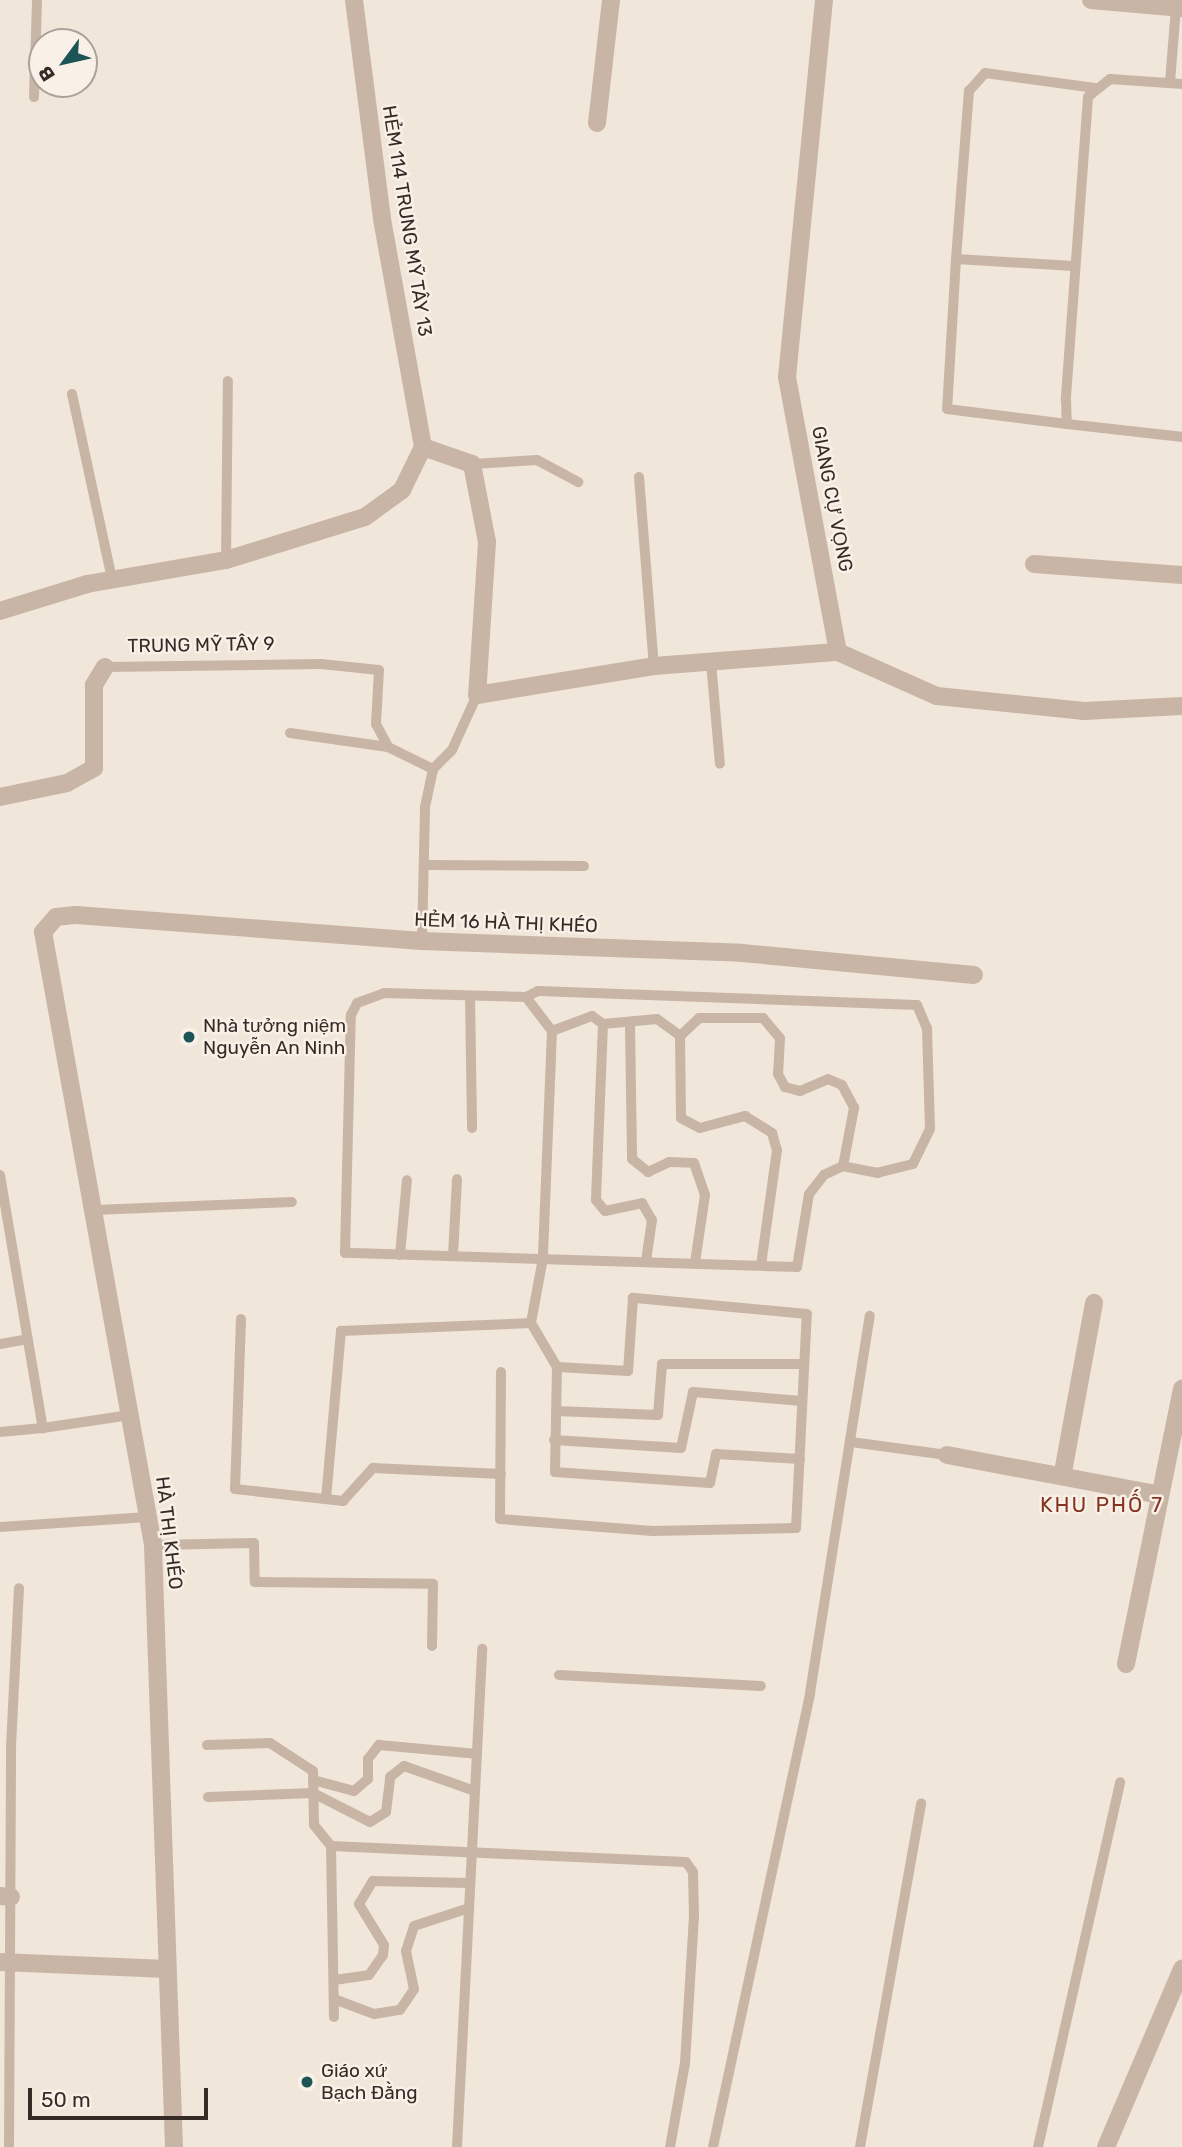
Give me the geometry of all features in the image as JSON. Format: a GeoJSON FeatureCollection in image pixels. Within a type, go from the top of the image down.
{"type":"FeatureCollection","features":[{"type":"Feature","properties":{"kind":"street","name":"HẺM 114 TRUNG MỸ TÂY 13"},"geometry":{"type":"LineString","coordinates":[[354,0],[382,219],[423,447]]}},
{"type":"Feature","properties":{"kind":"street"},"geometry":{"type":"LineString","coordinates":[[597,123],[611,0]]}},
{"type":"Feature","properties":{"kind":"street","name":"GIANG CỰ VỌNG"},"geometry":{"type":"LineString","coordinates":[[824,0],[787,377],[838,652]]}},
{"type":"Feature","properties":{"kind":"street"},"geometry":{"type":"LineString","coordinates":[[1091,0],[1179,8]]}},
{"type":"Feature","properties":{"kind":"street"},"geometry":{"type":"LineString","coordinates":[[0,611],[113,579],[226,561],[365,517],[402,490],[423,447],[472,464],[487,542],[477,695],[654,666],[838,652],[937,696],[1084,710],[1182,705]]}},
{"type":"Feature","properties":{"kind":"street"},"geometry":{"type":"LineString","coordinates":[[1034,564],[1182,575]]}},
{"type":"Feature","properties":{"kind":"street","name":"TRUNG MỸ TÂY 9"},"geometry":{"type":"LineString","coordinates":[[0,797],[67,783],[94,768],[94,685],[106,667]]}},
{"type":"Feature","properties":{"kind":"street","name":"HẺM 16 HÀ THỊ KHÉO"},"geometry":{"type":"LineString","coordinates":[[43,932],[55,917],[76,915],[422,942],[741,954],[974,975]]}},
{"type":"Feature","properties":{"kind":"street","name":"HÀ THỊ KHÉO"},"geometry":{"type":"LineString","coordinates":[[43,932],[153,1545],[174,2147]]}},
{"type":"Feature","properties":{"kind":"street"},"geometry":{"type":"LineString","coordinates":[[1063,1472],[1094,1303]]}},
{"type":"Feature","properties":{"kind":"street"},"geometry":{"type":"LineString","coordinates":[[1126,1664],[1156,1494],[1182,1389]]}},
{"type":"Feature","properties":{"kind":"street"},"geometry":{"type":"LineString","coordinates":[[947,1455],[1063,1472],[1156,1494]]}},
{"type":"Feature","properties":{"kind":"street"},"geometry":{"type":"LineString","coordinates":[[6,1962],[167,1969]]}},
{"type":"Feature","properties":{"kind":"street"},"geometry":{"type":"LineString","coordinates":[[1106,2147],[1182,1969]]}},
{"type":"Feature","properties":{"kind":"lane"},"geometry":{"type":"LineString","coordinates":[[36,28],[37,0]]}},
{"type":"Feature","properties":{"kind":"lane"},"geometry":{"type":"LineString","coordinates":[[1068,424],[1073,266],[1088,97],[1095,88],[1110,79],[1176,83],[1179,8]]}},
{"type":"Feature","properties":{"kind":"lane"},"geometry":{"type":"LineString","coordinates":[[1095,88],[985,73],[969,91],[947,409],[1182,437]]}},
{"type":"Feature","properties":{"kind":"lane"},"geometry":{"type":"LineString","coordinates":[[956,259],[1073,266]]}},
{"type":"Feature","properties":{"kind":"lane"},"geometry":{"type":"LineString","coordinates":[[226,561],[228,381]]}},
{"type":"Feature","properties":{"kind":"lane"},"geometry":{"type":"LineString","coordinates":[[72,394],[113,579]]}},
{"type":"Feature","properties":{"kind":"lane"},"geometry":{"type":"LineString","coordinates":[[472,464],[537,460],[579,482]]}},
{"type":"Feature","properties":{"kind":"lane"},"geometry":{"type":"LineString","coordinates":[[639,477],[654,666]]}},
{"type":"Feature","properties":{"kind":"lane"},"geometry":{"type":"LineString","coordinates":[[711,662],[720,764]]}},
{"type":"Feature","properties":{"kind":"lane","name":"TRUNG MỸ TÂY 9"},"geometry":{"type":"LineString","coordinates":[[106,667],[321,664],[379,670],[376,724],[388,747]]}},
{"type":"Feature","properties":{"kind":"lane"},"geometry":{"type":"LineString","coordinates":[[422,942],[427,865],[425,807],[433,769],[452,750],[477,695]]}},
{"type":"Feature","properties":{"kind":"lane"},"geometry":{"type":"LineString","coordinates":[[290,733],[388,747],[433,769]]}},
{"type":"Feature","properties":{"kind":"lane"},"geometry":{"type":"LineString","coordinates":[[427,865],[584,866]]}},
{"type":"Feature","properties":{"kind":"lane"},"geometry":{"type":"LineString","coordinates":[[538,991],[718,994],[918,1005],[927,1028],[930,1129],[913,1164],[878,1173],[843,1166],[824,1175],[809,1194],[797,1267],[345,1253],[342,1246],[351,1015],[357,1003],[384,993],[470,996],[526,997],[538,991]]}},
{"type":"Feature","properties":{"kind":"lane"},"geometry":{"type":"LineString","coordinates":[[470,996],[472,1128]]}},
{"type":"Feature","properties":{"kind":"lane"},"geometry":{"type":"LineString","coordinates":[[526,997],[552,1031],[543,1258],[531,1323],[557,1367],[555,1472],[710,1483],[716,1454],[800,1459]]}},
{"type":"Feature","properties":{"kind":"lane"},"geometry":{"type":"LineString","coordinates":[[552,1031],[592,1016],[603,1024],[630,1026],[657,1019],[681,1035]]}},
{"type":"Feature","properties":{"kind":"lane"},"geometry":{"type":"LineString","coordinates":[[761,1265],[777,1150],[772,1133],[745,1116],[700,1128],[681,1118],[681,1035],[699,1018],[763,1018],[779,1038],[778,1074],[785,1087],[800,1091],[828,1079],[842,1085],[854,1108],[843,1166]]}},
{"type":"Feature","properties":{"kind":"lane"},"geometry":{"type":"LineString","coordinates":[[603,1024],[596,1200],[605,1211],[642,1203],[652,1220],[646,1261]]}},
{"type":"Feature","properties":{"kind":"lane"},"geometry":{"type":"LineString","coordinates":[[630,1026],[632,1159],[648,1172],[669,1162],[694,1163],[705,1195],[695,1263]]}},
{"type":"Feature","properties":{"kind":"lane"},"geometry":{"type":"LineString","coordinates":[[0,1175],[43,1428]]}},
{"type":"Feature","properties":{"kind":"lane"},"geometry":{"type":"LineString","coordinates":[[453,1256],[457,1179]]}},
{"type":"Feature","properties":{"kind":"lane"},"geometry":{"type":"LineString","coordinates":[[400,1255],[407,1180]]}},
{"type":"Feature","properties":{"kind":"lane"},"geometry":{"type":"LineString","coordinates":[[94,1210],[292,1202]]}},
{"type":"Feature","properties":{"kind":"lane"},"geometry":{"type":"LineString","coordinates":[[501,1372],[500,1519],[653,1531],[796,1528],[807,1314],[633,1298],[628,1371],[557,1367]]}},
{"type":"Feature","properties":{"kind":"lane"},"geometry":{"type":"LineString","coordinates":[[713,2147],[810,1693],[870,1317]]}},
{"type":"Feature","properties":{"kind":"lane"},"geometry":{"type":"LineString","coordinates":[[241,1319],[235,1489],[343,1501],[373,1468],[500,1474]]}},
{"type":"Feature","properties":{"kind":"lane"},"geometry":{"type":"LineString","coordinates":[[326,1499],[341,1331],[531,1323]]}},
{"type":"Feature","properties":{"kind":"lane"},"geometry":{"type":"LineString","coordinates":[[0,1344],[27,1339]]}},
{"type":"Feature","properties":{"kind":"lane"},"geometry":{"type":"LineString","coordinates":[[556,1411],[658,1415],[662,1364],[804,1364]]}},
{"type":"Feature","properties":{"kind":"lane"},"geometry":{"type":"LineString","coordinates":[[554,1440],[681,1448],[693,1392],[802,1401]]}},
{"type":"Feature","properties":{"kind":"lane"},"geometry":{"type":"LineString","coordinates":[[0,1432],[130,1415]]}},
{"type":"Feature","properties":{"kind":"lane"},"geometry":{"type":"LineString","coordinates":[[851,1442],[947,1455]]}},
{"type":"Feature","properties":{"kind":"lane"},"geometry":{"type":"LineString","coordinates":[[0,1527],[148,1517]]}},
{"type":"Feature","properties":{"kind":"lane"},"geometry":{"type":"LineString","coordinates":[[153,1545],[254,1543],[255,1582],[433,1584],[432,1646]]}},
{"type":"Feature","properties":{"kind":"lane"},"geometry":{"type":"LineString","coordinates":[[9,2147],[5,1746],[19,1588]]}},
{"type":"Feature","properties":{"kind":"lane"},"geometry":{"type":"LineString","coordinates":[[457,2147],[482,1649]]}},
{"type":"Feature","properties":{"kind":"lane"},"geometry":{"type":"LineString","coordinates":[[559,1675],[761,1686]]}},
{"type":"Feature","properties":{"kind":"lane"},"geometry":{"type":"LineString","coordinates":[[206,1745],[270,1743],[313,1771],[314,1825],[331,1846],[334,2017]]}},
{"type":"Feature","properties":{"kind":"lane"},"geometry":{"type":"LineString","coordinates":[[313,1780],[354,1791],[368,1779],[368,1759],[379,1745],[477,1754]]}},
{"type":"Feature","properties":{"kind":"lane"},"geometry":{"type":"LineString","coordinates":[[208,1797],[313,1793],[370,1822],[386,1812],[390,1777],[404,1766],[475,1791]]}},
{"type":"Feature","properties":{"kind":"lane"},"geometry":{"type":"LineString","coordinates":[[1038,2147],[1120,1782]]}},
{"type":"Feature","properties":{"kind":"lane"},"geometry":{"type":"LineString","coordinates":[[860,2147],[921,1803]]}},
{"type":"Feature","properties":{"kind":"lane"},"geometry":{"type":"LineString","coordinates":[[331,1846],[676,1858],[693,1872],[685,2063],[670,2147]]}},
{"type":"Feature","properties":{"kind":"lane"},"geometry":{"type":"LineString","coordinates":[[334,1980],[369,1975],[383,1955],[384,1945],[359,1904],[373,1881],[470,1883]]}},
{"type":"Feature","properties":{"kind":"lane"},"geometry":{"type":"LineString","coordinates":[[334,1999],[374,2014],[401,2010],[414,1989],[407,1951],[414,1926],[469,1908]]}},
{"type":"Feature","properties":{"kind":"place","name":"Nhà tưởng niệm Nguyễn An Ninh"},"geometry":{"type":"Point","coordinates":[189,1037]}},
{"type":"Feature","properties":{"kind":"place","name":"Giáo xứ Bạch Đằng"},"geometry":{"type":"Point","coordinates":[307,2082]}},
{"type":"Feature","properties":{"kind":"district","name":"KHU PHỐ 7"},"geometry":{"type":"Point","coordinates":[1102,1505]}}]}
